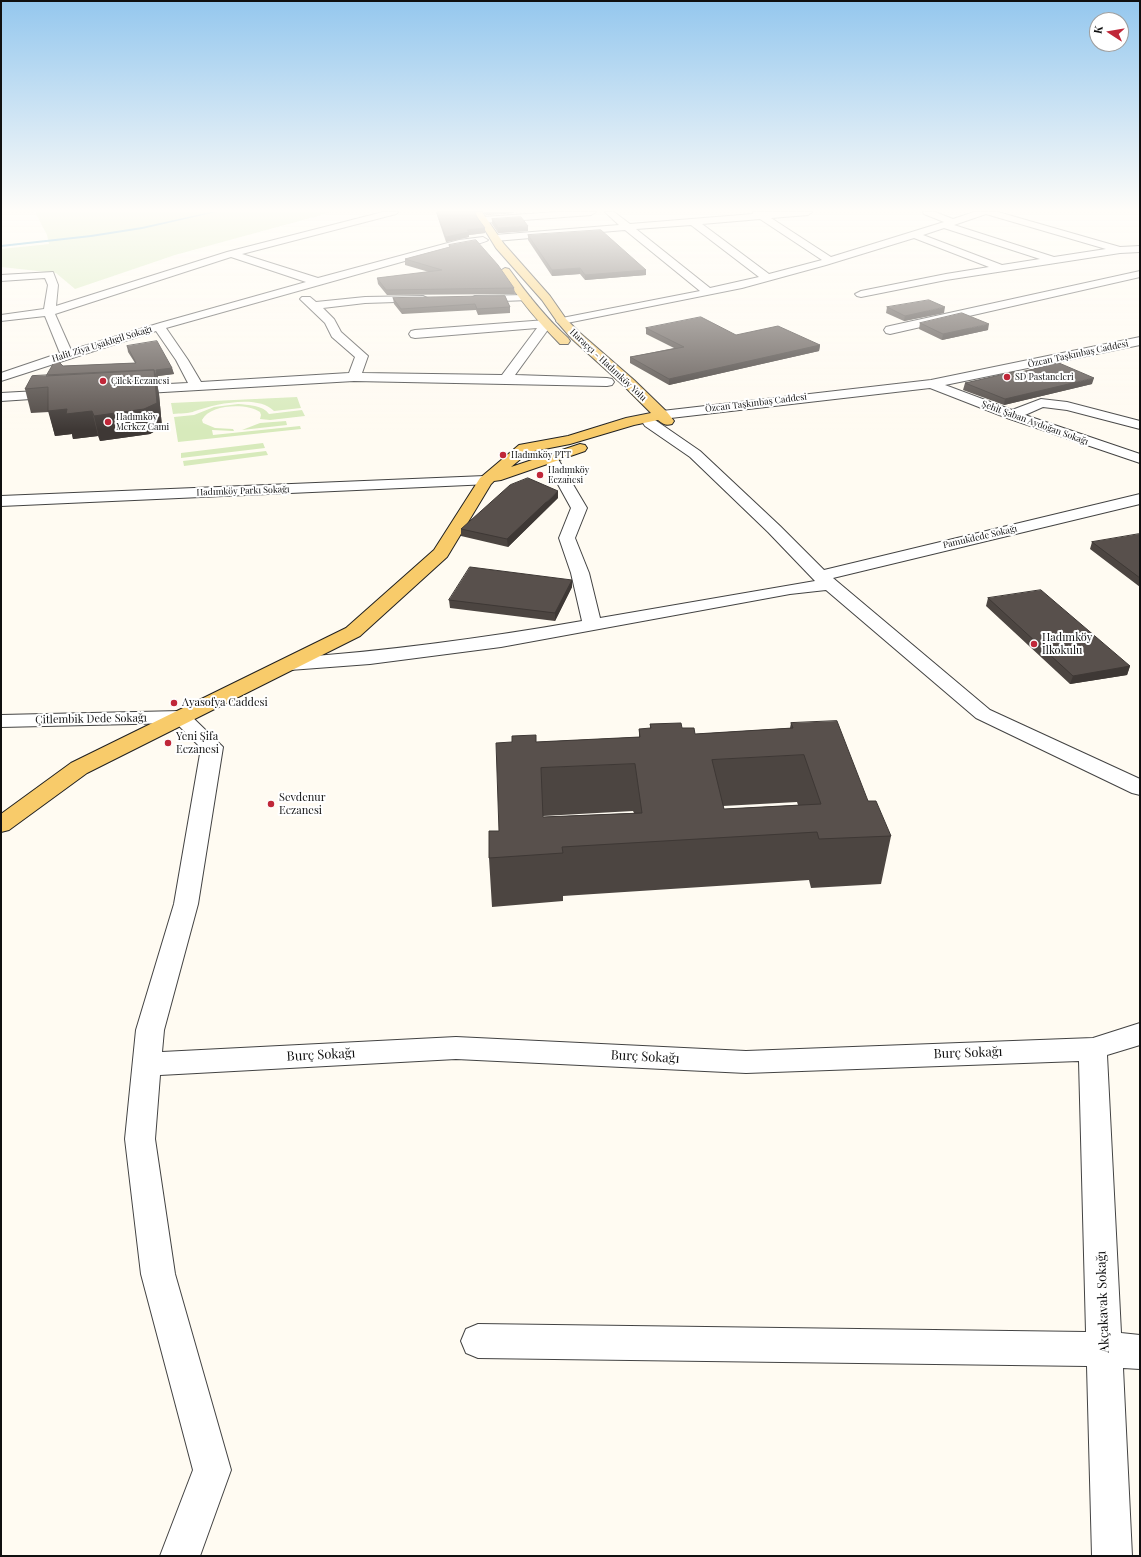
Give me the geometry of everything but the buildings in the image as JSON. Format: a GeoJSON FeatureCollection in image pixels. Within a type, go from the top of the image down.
{"type":"FeatureCollection","features":[{"type":"Feature","properties":{"kind":"main road"},"geometry":{"type":"LineString","coordinates":[[515,285],[546,324],[572,349]]}},
{"type":"Feature","properties":{"kind":"main road","name":"Haraççı - Hadımköy Yolu"},"geometry":{"type":"LineString","coordinates":[[535,285],[562,321],[651,417]]}},
{"type":"Feature","properties":{"kind":"main road"},"geometry":{"type":"LineString","coordinates":[[546,324],[562,321]]}},
{"type":"Feature","properties":{"kind":"main road"},"geometry":{"type":"LineString","coordinates":[[592,368],[612,387]]}},
{"type":"Feature","properties":{"kind":"main road"},"geometry":{"type":"LineString","coordinates":[[485,481],[551,459],[635,427],[651,417]]}},
{"type":"Feature","properties":{"kind":"main road"},"geometry":{"type":"LineString","coordinates":[[1,825],[78,768],[353,632],[441,552],[485,481],[524,448],[570,440],[651,417]]}},
{"type":"Feature","properties":{"kind":"street"},"geometry":{"type":"LineString","coordinates":[[53,285],[49,312],[67,354]]}},
{"type":"Feature","properties":{"kind":"street"},"geometry":{"type":"LineString","coordinates":[[1,318],[49,312],[135,285]]}},
{"type":"Feature","properties":{"kind":"street","name":"Halit Ziya Uşaklıgil Sokağı"},"geometry":{"type":"LineString","coordinates":[[1,377],[67,354],[309,285]]}},
{"type":"Feature","properties":{"kind":"street"},"geometry":{"type":"LineString","coordinates":[[699,285],[708,292]]}},
{"type":"Feature","properties":{"kind":"street"},"geometry":{"type":"LineString","coordinates":[[562,321],[739,285]]}},
{"type":"Feature","properties":{"kind":"street"},"geometry":{"type":"LineString","coordinates":[[861,294],[908,285]]}},
{"type":"Feature","properties":{"kind":"street"},"geometry":{"type":"LineString","coordinates":[[890,330],[1092,285]]}},
{"type":"Feature","properties":{"kind":"street"},"geometry":{"type":"LineString","coordinates":[[291,290],[314,306],[330,321],[336,334],[362,356],[354,377]]}},
{"type":"Feature","properties":{"kind":"street"},"geometry":{"type":"LineString","coordinates":[[464,299],[525,298]]}},
{"type":"Feature","properties":{"kind":"street"},"geometry":{"type":"LineString","coordinates":[[314,306],[365,300],[433,299]]}},
{"type":"Feature","properties":{"kind":"street"},"geometry":{"type":"LineString","coordinates":[[415,334],[546,324]]}},
{"type":"Feature","properties":{"kind":"street"},"geometry":{"type":"LineString","coordinates":[[506,378],[546,324]]}},
{"type":"Feature","properties":{"kind":"street"},"geometry":{"type":"LineString","coordinates":[[158,327],[182,360],[197,387]]}},
{"type":"Feature","properties":{"kind":"street","name":"Özcan Taşkınbaş Caddesi"},"geometry":{"type":"LineString","coordinates":[[651,417],[858,396],[875,390],[931,384],[1140,342]]}},
{"type":"Feature","properties":{"kind":"street"},"geometry":{"type":"LineString","coordinates":[[112,391],[354,377],[506,378],[612,387]]}},
{"type":"Feature","properties":{"kind":"street","name":"Şehit Şaban Aydoğan Sokağı"},"geometry":{"type":"LineString","coordinates":[[931,384],[1012,415],[1140,459]]}},
{"type":"Feature","properties":{"kind":"street"},"geometry":{"type":"LineString","coordinates":[[1,397],[73,393]]}},
{"type":"Feature","properties":{"kind":"street"},"geometry":{"type":"LineString","coordinates":[[1012,415],[1041,403],[1067,406],[1140,425]]}},
{"type":"Feature","properties":{"kind":"street"},"geometry":{"type":"LineString","coordinates":[[651,417],[695,454],[825,580],[983,714],[1140,788]]}},
{"type":"Feature","properties":{"kind":"street"},"geometry":{"type":"LineString","coordinates":[[551,459],[579,508],[566,538],[580,573],[592,625]]}},
{"type":"Feature","properties":{"kind":"street","name":"Hadımköy Parkı Sokağı"},"geometry":{"type":"LineString","coordinates":[[1,501],[485,481]]}},
{"type":"Feature","properties":{"kind":"street","name":"Pamukdede Sokağı"},"geometry":{"type":"LineString","coordinates":[[290,664],[370,658],[501,641],[790,589],[1140,499]]}},
{"type":"Feature","properties":{"kind":"street"},"geometry":{"type":"LineString","coordinates":[[180,1556],[212,1470],[158,1274],[140,1139],[150,1030],[186,904],[212,747],[181,717]]}},
{"type":"Feature","properties":{"kind":"street","name":"Çitlembik Dede Sokağı"},"geometry":{"type":"LineString","coordinates":[[1,721],[181,717]]}},
{"type":"Feature","properties":{"kind":"street","name":"Burç Sokağı"},"geometry":{"type":"LineString","coordinates":[[147,1064],[456,1048],[746,1062],[1093,1048],[1140,1034]]}},
{"type":"Feature","properties":{"kind":"street","name":"Akçakavak Sokağı"},"geometry":{"type":"LineString","coordinates":[[1093,1048],[1112,1556]]}},
{"type":"Feature","properties":{"kind":"street"},"geometry":{"type":"LineString","coordinates":[[478,1341],[1104,1349],[1140,1352]]}},
{"type":"Feature","properties":{"kind":"green space"},"geometry":{"type":"Polygon","coordinates":[[[70,285],[88,285],[75,289],[70,285]]]}},
{"type":"Feature","properties":{"kind":"green space"},"geometry":{"type":"Polygon","coordinates":[[[297,397],[301,408],[274,411],[267,406],[258,403],[236,402],[203,408],[190,413],[173,414],[171,403],[297,397]]]}},
{"type":"Feature","properties":{"kind":"green space"},"geometry":{"type":"Polygon","coordinates":[[[238,404],[259,407],[269,414],[302,410],[305,416],[270,420],[260,419],[260,412],[247,407],[238,406],[220,408],[206,415],[202,420],[203,423],[215,428],[233,429],[234,431],[212,430],[213,435],[300,426],[301,429],[178,442],[174,417],[194,415],[214,407],[238,404]]]}},
{"type":"Feature","properties":{"kind":"green space"},"geometry":{"type":"Polygon","coordinates":[[[286,421],[287,425],[242,430],[260,423],[286,421]]]}},
{"type":"Feature","properties":{"kind":"green space"},"geometry":{"type":"Polygon","coordinates":[[[263,443],[265,448],[181,458],[181,453],[263,443]]]}},
{"type":"Feature","properties":{"kind":"green space"},"geometry":{"type":"Polygon","coordinates":[[[266,451],[268,455],[184,466],[183,461],[266,451]]]}},
{"type":"Feature","properties":{"kind":"place","name":"SD Pastaneleri"},"geometry":{"type":"Point","coordinates":[1007,377]}},
{"type":"Feature","properties":{"kind":"place","name":"Çilek Eczanesi"},"geometry":{"type":"Point","coordinates":[103,381]}},
{"type":"Feature","properties":{"kind":"place","name":"Hadımköy Merkez Cami"},"geometry":{"type":"Point","coordinates":[108,422]}},
{"type":"Feature","properties":{"kind":"place","name":"Hadımköy PTT"},"geometry":{"type":"Point","coordinates":[503,455]}},
{"type":"Feature","properties":{"kind":"place","name":"Hadımköy Eczanesi"},"geometry":{"type":"Point","coordinates":[540,475]}},
{"type":"Feature","properties":{"kind":"place","name":"Hadımköy İlkokulu"},"geometry":{"type":"Point","coordinates":[1034,644]}},
{"type":"Feature","properties":{"kind":"place","name":"Ayasofya Caddesi"},"geometry":{"type":"Point","coordinates":[174,703]}},
{"type":"Feature","properties":{"kind":"place","name":"Yeni Şifa Eczanesi"},"geometry":{"type":"Point","coordinates":[168,743]}},
{"type":"Feature","properties":{"kind":"place","name":"Sevdenur Eczanesi"},"geometry":{"type":"Point","coordinates":[271,804]}}]}
